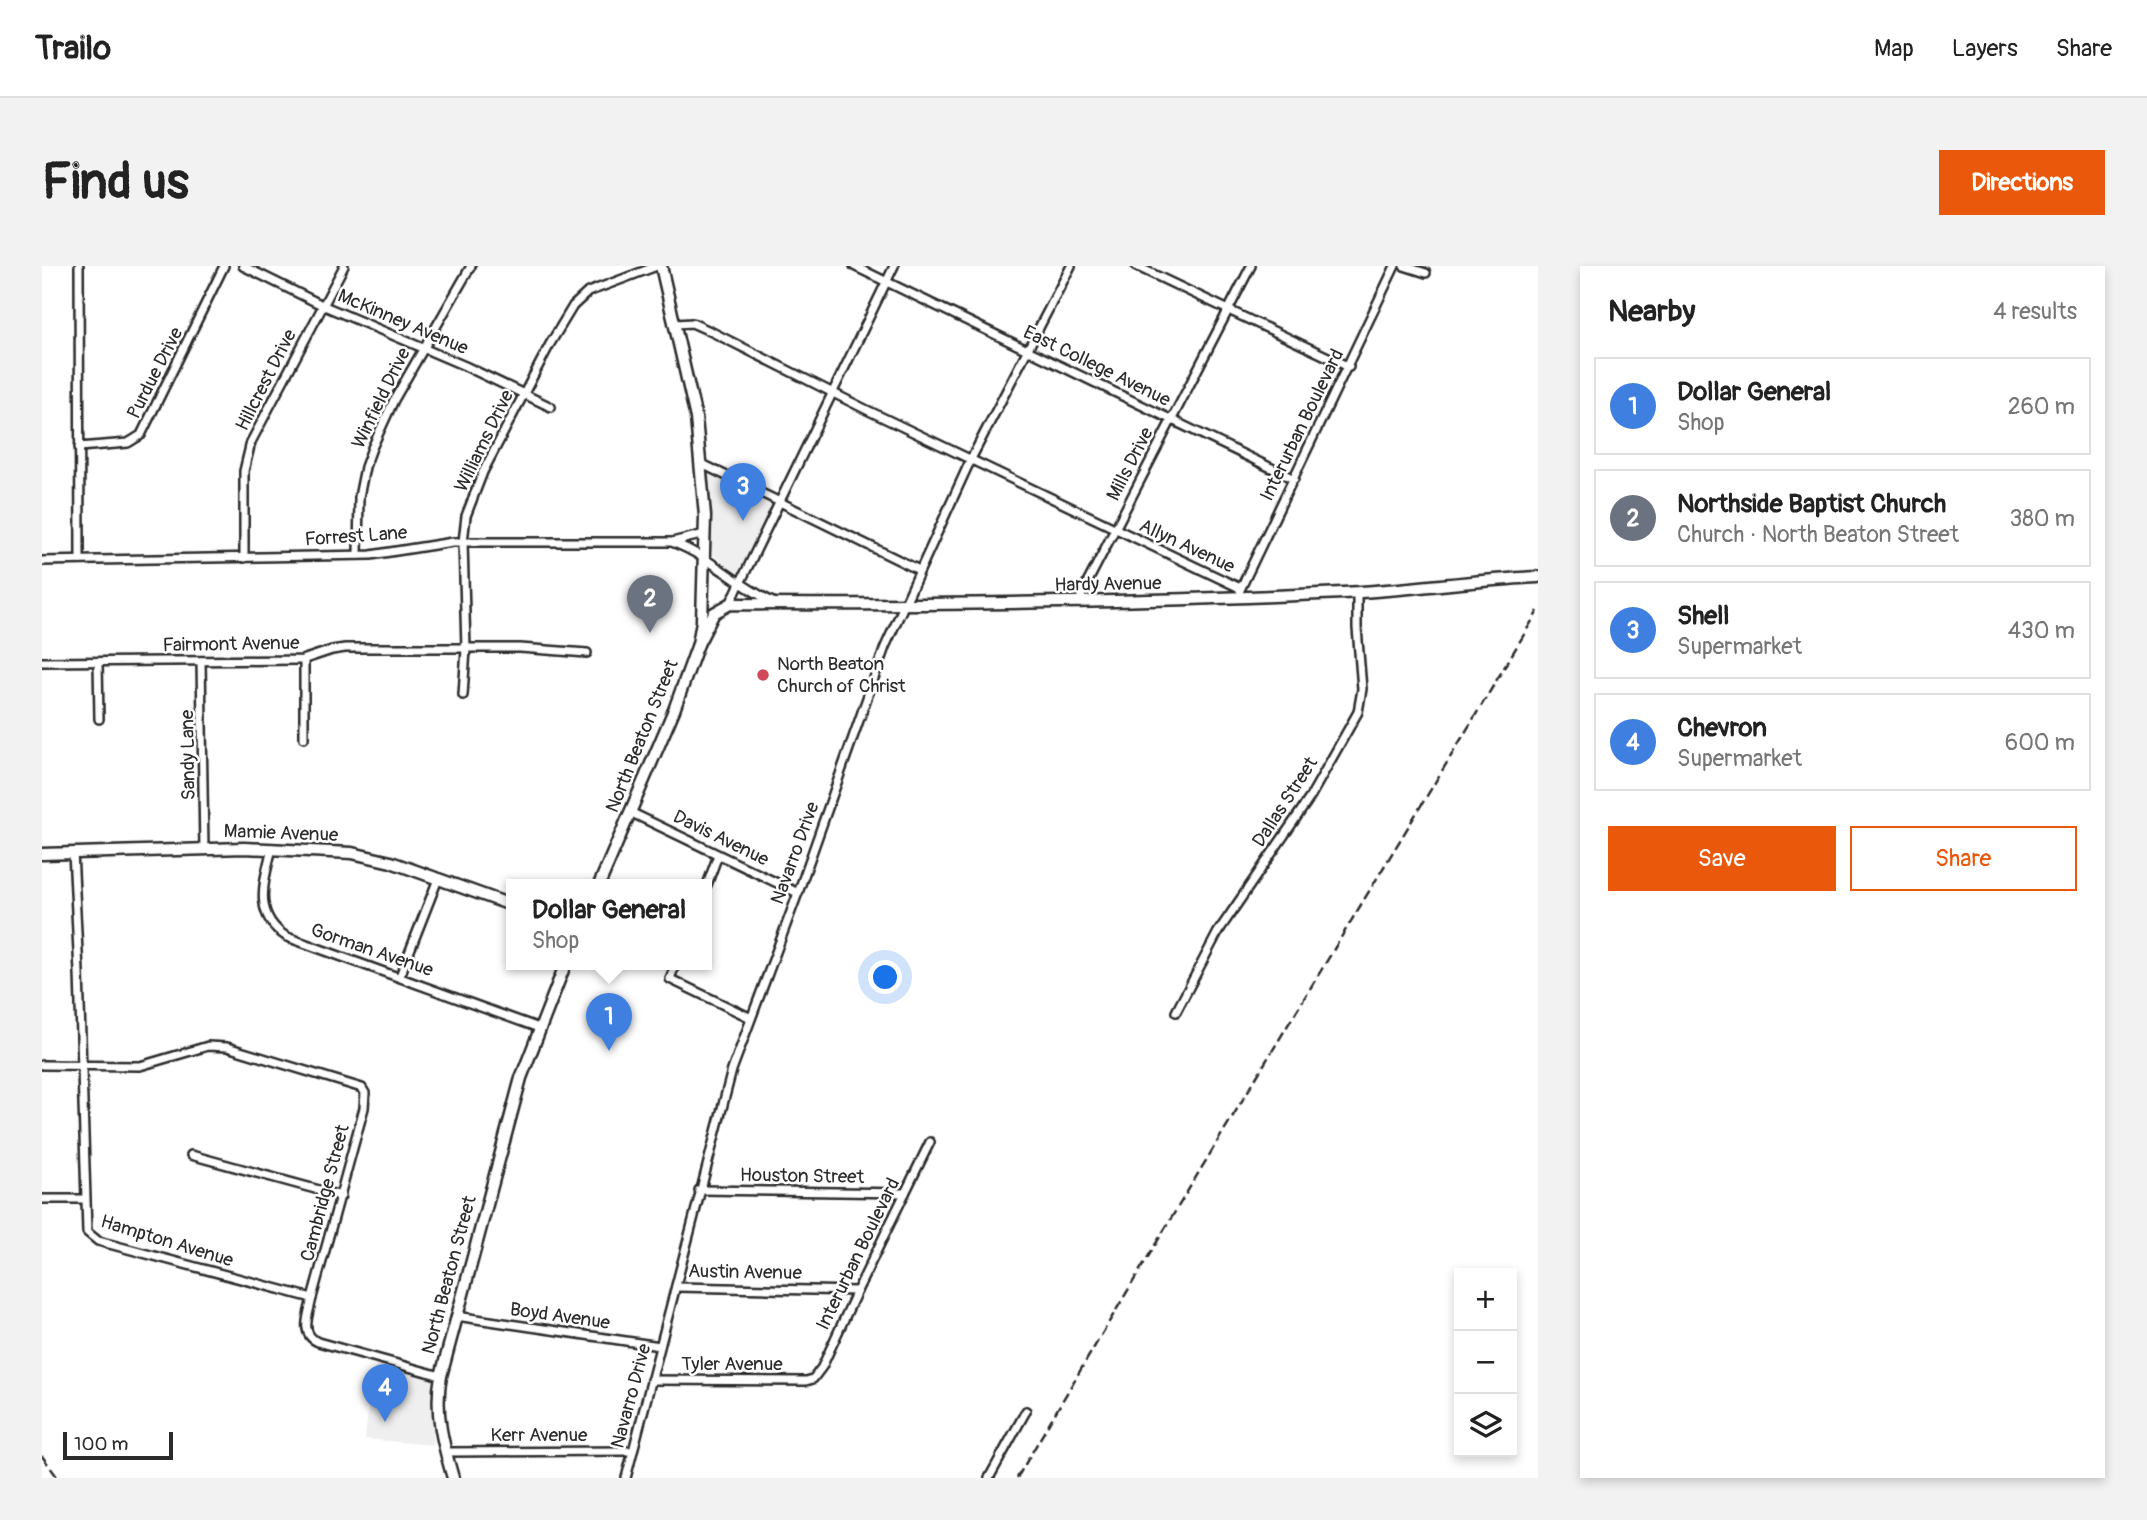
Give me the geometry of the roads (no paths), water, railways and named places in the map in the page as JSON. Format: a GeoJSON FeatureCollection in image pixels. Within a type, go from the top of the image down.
{"type":"FeatureCollection","features":[{"type":"Feature","properties":{"kind":"street"},"geometry":{"type":"LineString","coordinates":[[79,266],[80,560]]}},
{"type":"Feature","properties":{"kind":"street","name":"Purdue Drive"},"geometry":{"type":"LineString","coordinates":[[79,447],[128,443],[141,435],[223,266]]}},
{"type":"Feature","properties":{"kind":"street","name":"McKinney Avenue"},"geometry":{"type":"LineString","coordinates":[[243,266],[322,305],[424,348],[551,407]]}},
{"type":"Feature","properties":{"kind":"street","name":"Hillcrest Drive"},"geometry":{"type":"LineString","coordinates":[[244,558],[244,471],[251,442],[344,266]]}},
{"type":"Feature","properties":{"kind":"street","name":"Winfield Drive"},"geometry":{"type":"LineString","coordinates":[[358,555],[359,498],[365,467],[394,400],[471,266]]}},
{"type":"Feature","properties":{"kind":"street","name":"North Beaton Street"},"geometry":{"type":"LineString","coordinates":[[602,879],[674,710],[698,644],[702,621],[705,534],[696,418],[676,324],[659,266]]}},
{"type":"Feature","properties":{"kind":"street","name":"Williams Drive"},"geometry":{"type":"LineString","coordinates":[[463,695],[466,649],[463,542],[466,516],[475,493],[550,344],[579,299],[588,292],[659,266]]}},
{"type":"Feature","properties":{"kind":"street","name":"East College Avenue"},"geometry":{"type":"LineString","coordinates":[[854,266],[1294,479]]}},
{"type":"Feature","properties":{"kind":"street"},"geometry":{"type":"LineString","coordinates":[[698,644],[715,613],[730,604],[894,266]]}},
{"type":"Feature","properties":{"kind":"street","name":"Navarro Drive"},"geometry":{"type":"LineString","coordinates":[[626,1478],[732,1070],[798,893],[884,647],[971,458],[1070,266]]}},
{"type":"Feature","properties":{"kind":"street"},"geometry":{"type":"LineString","coordinates":[[1136,266],[1349,367]]}},
{"type":"Feature","properties":{"kind":"street","name":"Mills Drive"},"geometry":{"type":"LineString","coordinates":[[1080,603],[1082,593],[1114,529],[1251,266]]}},
{"type":"Feature","properties":{"kind":"street","name":"Interurban Boulevard"},"geometry":{"type":"LineString","coordinates":[[1240,593],[1395,266]]}},
{"type":"Feature","properties":{"kind":"street"},"geometry":{"type":"LineString","coordinates":[[1404,266],[1426,273]]}},
{"type":"Feature","properties":{"kind":"street","name":"Allyn Avenue"},"geometry":{"type":"LineString","coordinates":[[676,324],[692,323],[702,327],[1240,593]]}},
{"type":"Feature","properties":{"kind":"street"},"geometry":{"type":"LineString","coordinates":[[701,463],[919,570]]}},
{"type":"Feature","properties":{"kind":"street","name":"Forrest Lane"},"geometry":{"type":"LineString","coordinates":[[42,561],[358,555],[463,542],[672,542],[705,534]]}},
{"type":"Feature","properties":{"kind":"street","name":"Forrest Lane"},"geometry":{"type":"LineString","coordinates":[[672,542],[705,559],[762,597],[779,604]]}},
{"type":"Feature","properties":{"kind":"street","name":"Hardy Avenue"},"geometry":{"type":"LineString","coordinates":[[730,604],[1080,603],[1240,593],[1357,592],[1534,577]]}},
{"type":"Feature","properties":{"kind":"street","name":"Dallas Street"},"geometry":{"type":"LineString","coordinates":[[1176,1012],[1218,932],[1309,799],[1357,712],[1362,689],[1357,592]]}},
{"type":"Feature","properties":{"kind":"street","name":"Fairmont Avenue"},"geometry":{"type":"LineString","coordinates":[[42,662],[304,660],[345,648],[520,648],[587,653]]}},
{"type":"Feature","properties":{"kind":"street"},"geometry":{"type":"LineString","coordinates":[[304,660],[304,738]]}},
{"type":"Feature","properties":{"kind":"street","name":"Sandy Lane"},"geometry":{"type":"LineString","coordinates":[[201,661],[204,849]]}},
{"type":"Feature","properties":{"kind":"street"},"geometry":{"type":"LineString","coordinates":[[99,662],[99,719]]}},
{"type":"Feature","properties":{"kind":"street","name":"Davis Avenue"},"geometry":{"type":"LineString","coordinates":[[630,812],[798,893]]}},
{"type":"Feature","properties":{"kind":"street","name":"Mamie Avenue"},"geometry":{"type":"LineString","coordinates":[[42,854],[272,848],[369,856],[506,903]]}},
{"type":"Feature","properties":{"kind":"street","name":"Gorman Avenue"},"geometry":{"type":"LineString","coordinates":[[272,848],[262,891],[265,910],[275,930],[287,937],[539,1028]]}},
{"type":"Feature","properties":{"kind":"street"},"geometry":{"type":"LineString","coordinates":[[73,852],[85,1199]]}},
{"type":"Feature","properties":{"kind":"street"},"geometry":{"type":"LineString","coordinates":[[709,879],[718,855]]}},
{"type":"Feature","properties":{"kind":"street"},"geometry":{"type":"LineString","coordinates":[[400,976],[438,879]]}},
{"type":"Feature","properties":{"kind":"street","name":"North Beaton Street"},"geometry":{"type":"LineString","coordinates":[[453,1478],[439,1418],[441,1376],[501,1146],[539,1028],[563,970]]}},
{"type":"Feature","properties":{"kind":"street"},"geometry":{"type":"LineString","coordinates":[[673,970],[670,979],[751,1018]]}},
{"type":"Feature","properties":{"kind":"street","name":"Cambridge Street"},"geometry":{"type":"LineString","coordinates":[[82,1064],[140,1066],[208,1046],[227,1047],[362,1088],[365,1108],[306,1326],[311,1339],[441,1376]]}},
{"type":"Feature","properties":{"kind":"street"},"geometry":{"type":"LineString","coordinates":[[42,1065],[82,1064]]}},
{"type":"Feature","properties":{"kind":"street","name":"Interurban Boulevard"},"geometry":{"type":"LineString","coordinates":[[813,1379],[822,1367],[856,1291],[930,1142]]}},
{"type":"Feature","properties":{"kind":"street"},"geometry":{"type":"LineString","coordinates":[[191,1155],[341,1196]]}},
{"type":"Feature","properties":{"kind":"street","name":"Houston Street"},"geometry":{"type":"LineString","coordinates":[[699,1190],[905,1193]]}},
{"type":"Feature","properties":{"kind":"street","name":"Hampton Avenue"},"geometry":{"type":"LineString","coordinates":[[42,1199],[85,1199],[87,1232],[98,1241],[313,1298]]}},
{"type":"Feature","properties":{"kind":"street","name":"Austin Avenue"},"geometry":{"type":"LineString","coordinates":[[676,1287],[856,1291]]}},
{"type":"Feature","properties":{"kind":"street","name":"Boyd Avenue"},"geometry":{"type":"LineString","coordinates":[[456,1317],[660,1346]]}},
{"type":"Feature","properties":{"kind":"street","name":"Tyler Avenue"},"geometry":{"type":"LineString","coordinates":[[651,1380],[813,1379]]}},
{"type":"Feature","properties":{"kind":"street"},"geometry":{"type":"LineString","coordinates":[[989,1478],[1026,1411]]}},
{"type":"Feature","properties":{"kind":"street","name":"Kerr Avenue"},"geometry":{"type":"LineString","coordinates":[[446,1452],[633,1451]]}},
{"type":"Feature","properties":{"kind":"railway"},"geometry":{"type":"LineString","coordinates":[[1017,1478],[1538,611]]}},
{"type":"Feature","properties":{"kind":"railway"},"geometry":{"type":"LineString","coordinates":[[42,1456],[58,1478]]}},
{"type":"Feature","properties":{"kind":"place","name":"Shell"},"geometry":{"type":"Point","coordinates":[743,521]}},
{"type":"Feature","properties":{"kind":"place","name":"Northside Baptist Church"},"geometry":{"type":"Point","coordinates":[650,633]}},
{"type":"Feature","properties":{"kind":"place","name":"North Beaton Church of Christ"},"geometry":{"type":"Point","coordinates":[763,675]}},
{"type":"Feature","properties":{"kind":"place","name":"Dollar General"},"geometry":{"type":"Point","coordinates":[609,1051]}},
{"type":"Feature","properties":{"kind":"place","name":"Chevron"},"geometry":{"type":"Point","coordinates":[385,1422]}}]}
